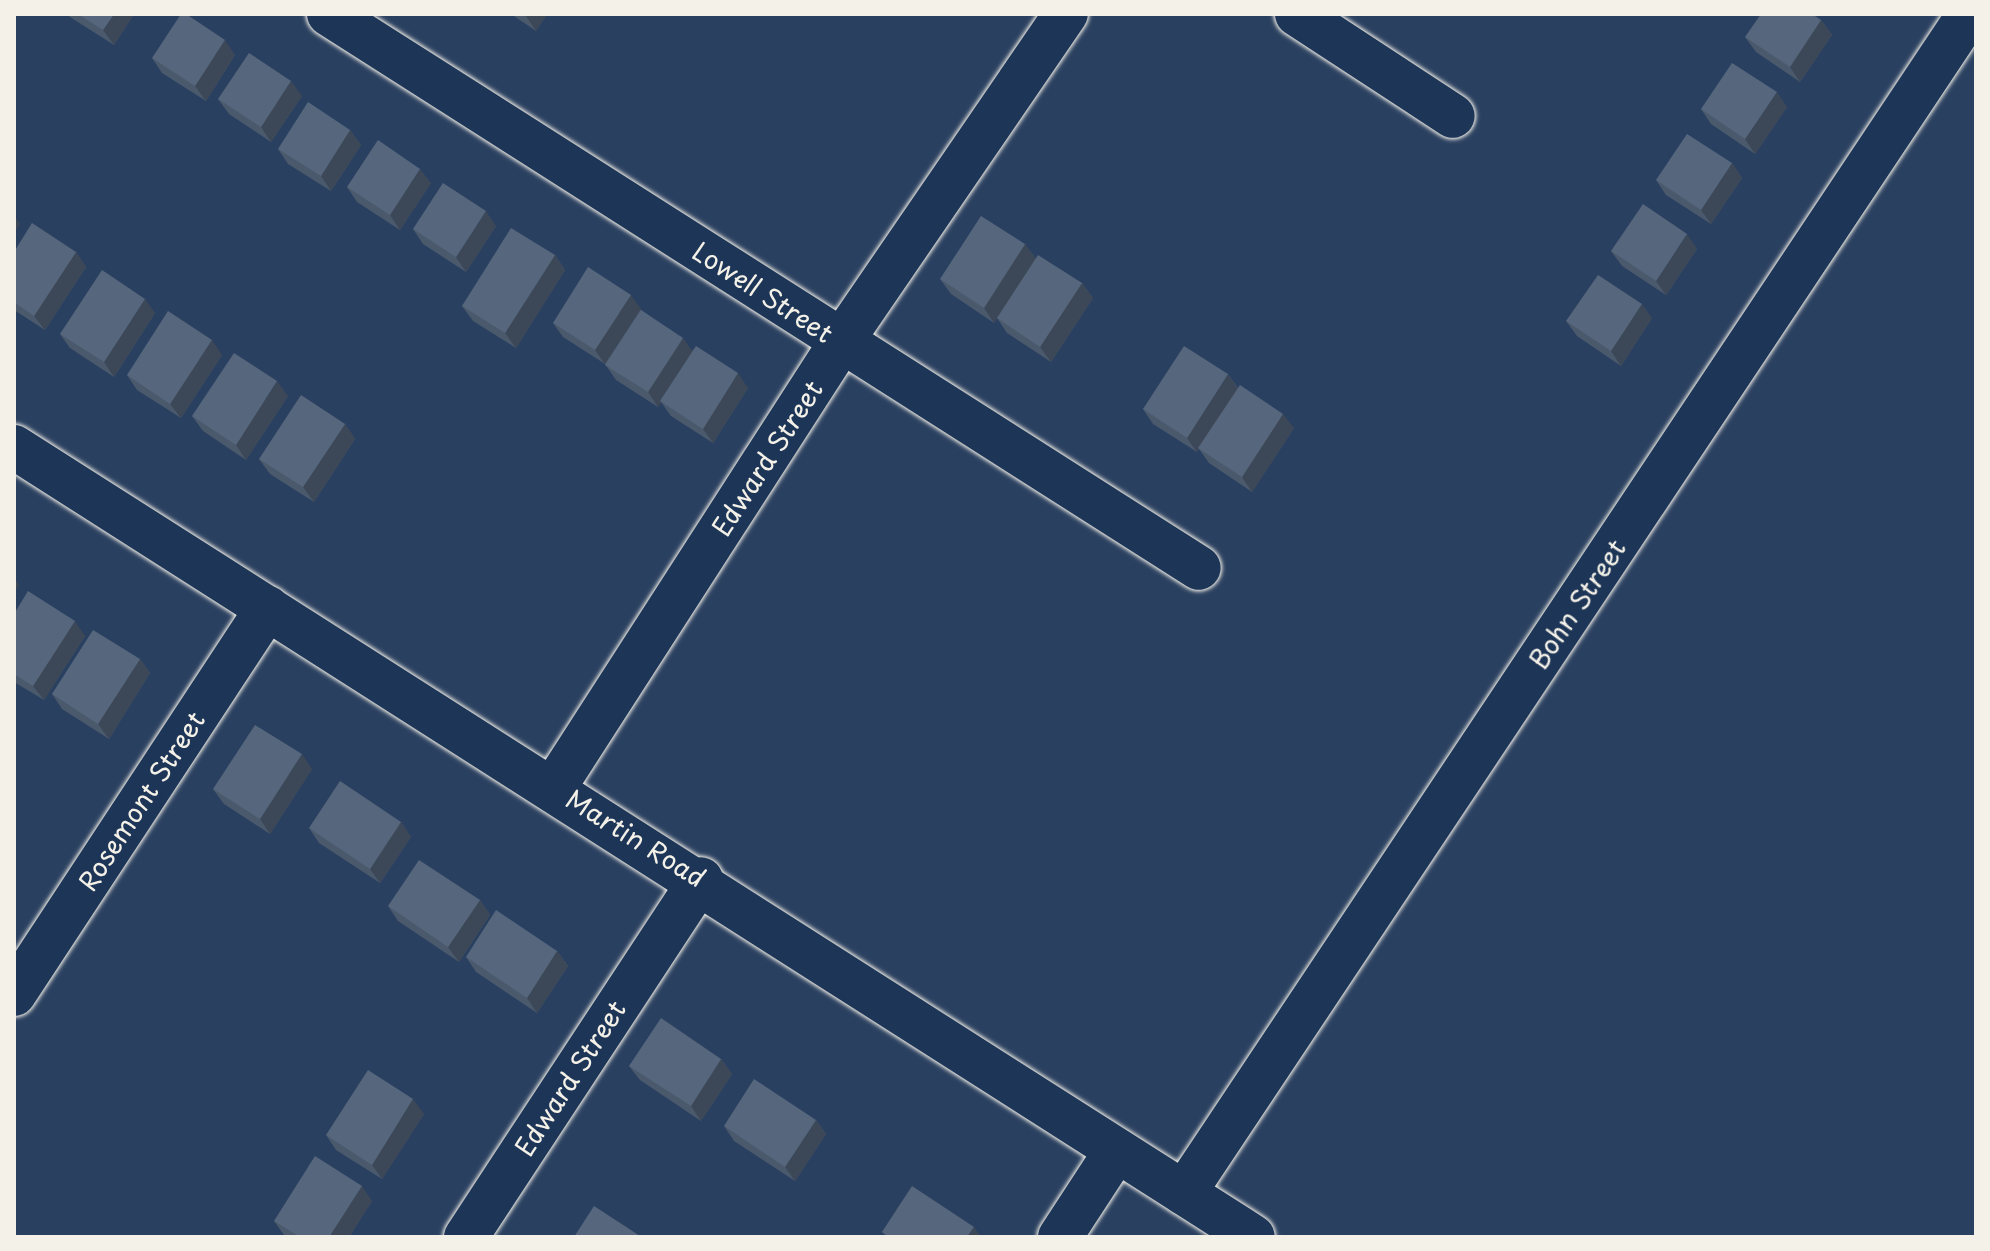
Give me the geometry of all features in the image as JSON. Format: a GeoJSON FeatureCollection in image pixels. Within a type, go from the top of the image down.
{"type":"FeatureCollection","features":[{"type":"Feature","properties":{"kind":"street","name":"Lowell Street"},"geometry":{"type":"LineString","coordinates":[[329,14],[1199,568]]}},
{"type":"Feature","properties":{"kind":"street","name":"Edward Street"},"geometry":{"type":"LineString","coordinates":[[555,786],[841,342],[1066,14]]}},
{"type":"Feature","properties":{"kind":"street"},"geometry":{"type":"LineString","coordinates":[[1297,14],[1453,116]]}},
{"type":"Feature","properties":{"kind":"street","name":"Bohn Street"},"geometry":{"type":"LineString","coordinates":[[1184,1193],[1969,14]]}},
{"type":"Feature","properties":{"kind":"street","name":"Martin Road"},"geometry":{"type":"LineString","coordinates":[[14,447],[701,879],[1253,1237]]}},
{"type":"Feature","properties":{"kind":"street","name":"Rosemont Street"},"geometry":{"type":"LineString","coordinates":[[14,994],[268,608]]}},
{"type":"Feature","properties":{"kind":"street","name":"Edward Street"},"geometry":{"type":"LineString","coordinates":[[466,1237],[701,879]]}},
{"type":"Feature","properties":{"kind":"street"},"geometry":{"type":"LineString","coordinates":[[1060,1237],[1116,1151]]}},
{"type":"Feature","properties":{"kind":"building"},"geometry":{"type":"Polygon","coordinates":[[[78,14],[114,14],[103,30],[78,14]]]}},
{"type":"Feature","properties":{"kind":"building"},"geometry":{"type":"Polygon","coordinates":[[[181,14],[186,14],[225,40],[195,86],[152,58],[181,14]]]}},
{"type":"Feature","properties":{"kind":"building"},"geometry":{"type":"Polygon","coordinates":[[[1761,14],[1812,14],[1821,20],[1790,67],[1745,37],[1761,14]]]}},
{"type":"Feature","properties":{"kind":"building"},"geometry":{"type":"Polygon","coordinates":[[[249,53],[291,81],[261,127],[218,99],[249,53]]]}},
{"type":"Feature","properties":{"kind":"building"},"geometry":{"type":"Polygon","coordinates":[[[1732,63],[1777,92],[1745,139],[1701,109],[1732,63]]]}},
{"type":"Feature","properties":{"kind":"building"},"geometry":{"type":"Polygon","coordinates":[[[308,102],[350,130],[321,176],[278,149],[308,102]]]}},
{"type":"Feature","properties":{"kind":"building"},"geometry":{"type":"Polygon","coordinates":[[[1687,134],[1732,163],[1701,210],[1656,180],[1687,134]]]}},
{"type":"Feature","properties":{"kind":"building"},"geometry":{"type":"Polygon","coordinates":[[[378,140],[420,169],[390,215],[347,187],[378,140]]]}},
{"type":"Feature","properties":{"kind":"building"},"geometry":{"type":"Polygon","coordinates":[[[443,183],[486,211],[456,257],[413,229],[443,183]]]}},
{"type":"Feature","properties":{"kind":"building"},"geometry":{"type":"Polygon","coordinates":[[[1643,204],[1687,234],[1656,281],[1611,251],[1643,204]]]}},
{"type":"Feature","properties":{"kind":"building"},"geometry":{"type":"Polygon","coordinates":[[[981,216],[1025,244],[984,308],[940,279],[981,216]]]}},
{"type":"Feature","properties":{"kind":"building"},"geometry":{"type":"Polygon","coordinates":[[[32,223],[76,252],[34,316],[14,302],[14,252],[32,223]]]}},
{"type":"Feature","properties":{"kind":"building"},"geometry":{"type":"Polygon","coordinates":[[[511,228],[555,255],[505,333],[462,306],[511,228]]]}},
{"type":"Feature","properties":{"kind":"building"},"geometry":{"type":"Polygon","coordinates":[[[1038,255],[1082,283],[1040,347],[997,318],[1038,255]]]}},
{"type":"Feature","properties":{"kind":"building"},"geometry":{"type":"Polygon","coordinates":[[[588,267],[631,295],[595,350],[553,323],[588,267]]]}},
{"type":"Feature","properties":{"kind":"building"},"geometry":{"type":"Polygon","coordinates":[[[102,270],[145,299],[104,362],[60,334],[102,270]]]}},
{"type":"Feature","properties":{"kind":"building"},"geometry":{"type":"Polygon","coordinates":[[[1598,275],[1642,304],[1611,351],[1566,321],[1598,275]]]}},
{"type":"Feature","properties":{"kind":"building"},"geometry":{"type":"Polygon","coordinates":[[[641,310],[683,338],[648,392],[605,365],[641,310]]]}},
{"type":"Feature","properties":{"kind":"building"},"geometry":{"type":"Polygon","coordinates":[[[168,311],[212,340],[170,404],[127,375],[168,311]]]}},
{"type":"Feature","properties":{"kind":"building"},"geometry":{"type":"Polygon","coordinates":[[[696,346],[738,373],[703,429],[660,401],[696,346]]]}},
{"type":"Feature","properties":{"kind":"building"},"geometry":{"type":"Polygon","coordinates":[[[1184,346],[1228,374],[1187,438],[1143,409],[1184,346]]]}},
{"type":"Feature","properties":{"kind":"building"},"geometry":{"type":"Polygon","coordinates":[[[234,353],[277,381],[236,445],[192,416],[234,353]]]}},
{"type":"Feature","properties":{"kind":"building"},"geometry":{"type":"Polygon","coordinates":[[[1240,385],[1283,414],[1242,477],[1198,448],[1240,385]]]}},
{"type":"Feature","properties":{"kind":"building"},"geometry":{"type":"Polygon","coordinates":[[[301,395],[345,424],[303,487],[259,459],[301,395]]]}},
{"type":"Feature","properties":{"kind":"building"},"geometry":{"type":"Polygon","coordinates":[[[28,591],[75,621],[33,686],[14,674],[14,614],[28,591]]]}},
{"type":"Feature","properties":{"kind":"building"},"geometry":{"type":"Polygon","coordinates":[[[93,630],[140,659],[98,724],[52,694],[93,630]]]}},
{"type":"Feature","properties":{"kind":"building"},"geometry":{"type":"Polygon","coordinates":[[[255,725],[302,754],[260,819],[213,789],[255,725]]]}},
{"type":"Feature","properties":{"kind":"building"},"geometry":{"type":"Polygon","coordinates":[[[340,781],[401,822],[370,869],[309,828],[340,781]]]}},
{"type":"Feature","properties":{"kind":"building"},"geometry":{"type":"Polygon","coordinates":[[[419,860],[480,900],[448,947],[388,906],[419,860]]]}},
{"type":"Feature","properties":{"kind":"building"},"geometry":{"type":"Polygon","coordinates":[[[496,910],[557,951],[527,998],[466,957],[496,910]]]}},
{"type":"Feature","properties":{"kind":"building"},"geometry":{"type":"Polygon","coordinates":[[[661,1018],[721,1059],[691,1106],[629,1066],[661,1018]]]}},
{"type":"Feature","properties":{"kind":"building"},"geometry":{"type":"Polygon","coordinates":[[[368,1070],[413,1099],[372,1165],[326,1135],[368,1070]]]}},
{"type":"Feature","properties":{"kind":"building"},"geometry":{"type":"Polygon","coordinates":[[[754,1079],[816,1120],[785,1167],[724,1126],[754,1079]]]}},
{"type":"Feature","properties":{"kind":"building"},"geometry":{"type":"Polygon","coordinates":[[[315,1156],[362,1186],[329,1237],[300,1237],[274,1221],[315,1156]]]}},
{"type":"Feature","properties":{"kind":"building"},"geometry":{"type":"Polygon","coordinates":[[[912,1186],[974,1227],[967,1237],[888,1237],[882,1232],[912,1186]]]}},
{"type":"Feature","properties":{"kind":"building"},"geometry":{"type":"Polygon","coordinates":[[[594,1206],[640,1236],[574,1237],[594,1206]]]}}]}
